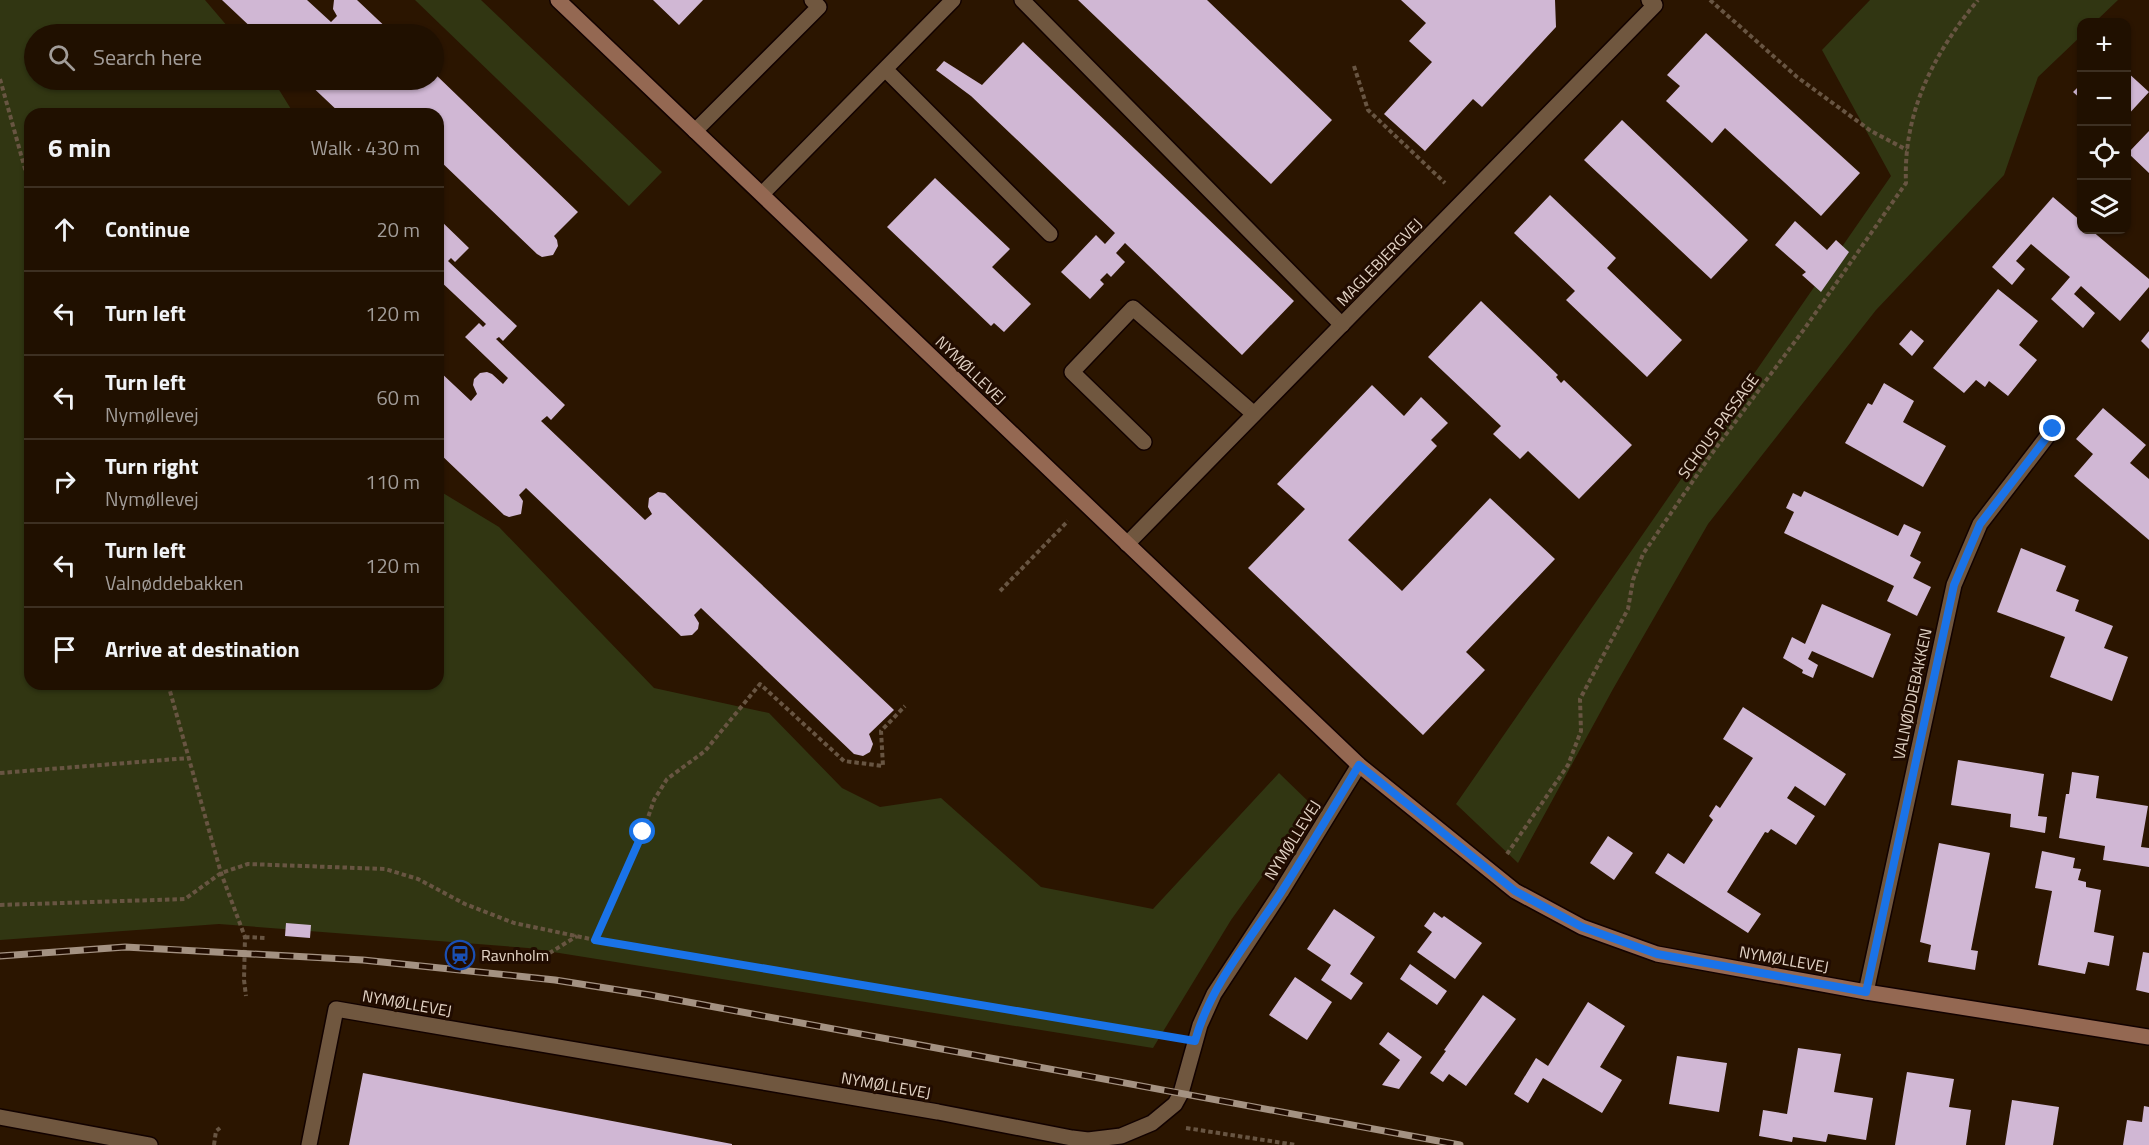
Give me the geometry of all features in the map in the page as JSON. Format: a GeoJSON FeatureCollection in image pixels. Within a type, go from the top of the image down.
{"type":"FeatureCollection","features":[{"type":"Feature","properties":{"kind":"street","name":"NYMØLLEVEJ"},"geometry":{"type":"LineString","coordinates":[[558,0],[1359,765],[1515,891],[1582,927],[1657,954],[1866,992],[2149,1037]]}},
{"type":"Feature","properties":{"kind":"street"},"geometry":{"type":"LineString","coordinates":[[695,131],[819,7],[812,0]]}},
{"type":"Feature","properties":{"kind":"street"},"geometry":{"type":"LineString","coordinates":[[762,195],[953,0]]}},
{"type":"Feature","properties":{"kind":"street"},"geometry":{"type":"LineString","coordinates":[[1022,0],[1342,325]]}},
{"type":"Feature","properties":{"kind":"street","name":"MAGLEBJERGVEJ"},"geometry":{"type":"LineString","coordinates":[[1127,544],[1464,201],[1655,2]]}},
{"type":"Feature","properties":{"kind":"street"},"geometry":{"type":"LineString","coordinates":[[885,69],[1050,234]]}},
{"type":"Feature","properties":{"kind":"street"},"geometry":{"type":"LineString","coordinates":[[1144,442],[1072,372],[1133,308],[1254,414]]}},
{"type":"Feature","properties":{"kind":"street","name":"VALNØDDEBAKKEN"},"geometry":{"type":"LineString","coordinates":[[1866,992],[1954,585],[1980,524],[2053,429]]}},
{"type":"Feature","properties":{"kind":"street","name":"NYMØLLEVEJ"},"geometry":{"type":"LineString","coordinates":[[309,1145],[336,1009],[938,1112],[1088,1140],[1121,1136],[1152,1123],[1175,1104],[1181,1093],[1200,1025],[1219,985],[1281,892],[1359,765]]}},
{"type":"Feature","properties":{"kind":"street"},"geometry":{"type":"LineString","coordinates":[[0,1117],[150,1145]]}},
{"type":"Feature","properties":{"kind":"path"},"geometry":{"type":"LineString","coordinates":[[1710,0],[1797,77],[1872,131],[1907,150]]}},
{"type":"Feature","properties":{"kind":"path","name":"SCHOUS PASSAGE"},"geometry":{"type":"LineString","coordinates":[[1493,875],[1568,765],[1581,730],[1580,699],[1628,609],[1633,580],[1643,554],[1710,456],[1805,328],[1906,183],[1905,163],[1911,126],[1928,74],[1962,20],[1978,0]]}},
{"type":"Feature","properties":{"kind":"path"},"geometry":{"type":"LineString","coordinates":[[1354,66],[1368,110],[1464,201]]}},
{"type":"Feature","properties":{"kind":"path"},"geometry":{"type":"LineString","coordinates":[[0,79],[24,165]]}},
{"type":"Feature","properties":{"kind":"path"},"geometry":{"type":"LineString","coordinates":[[1000,591],[1085,504]]}},
{"type":"Feature","properties":{"kind":"path"},"geometry":{"type":"LineString","coordinates":[[595,940],[643,832],[654,800],[668,779],[705,751],[760,684],[844,761],[883,766],[880,731],[905,706]]}},
{"type":"Feature","properties":{"kind":"path"},"geometry":{"type":"LineString","coordinates":[[170,690],[221,873],[245,937],[246,996]]}},
{"type":"Feature","properties":{"kind":"path"},"geometry":{"type":"LineString","coordinates":[[0,773],[189,758]]}},
{"type":"Feature","properties":{"kind":"path"},"geometry":{"type":"LineString","coordinates":[[0,905],[185,899],[221,873],[248,864],[385,869],[418,879],[465,904],[514,923],[595,940],[1195,1041]]}},
{"type":"Feature","properties":{"kind":"path"},"geometry":{"type":"LineString","coordinates":[[543,957],[578,936]]}},
{"type":"Feature","properties":{"kind":"path"},"geometry":{"type":"LineString","coordinates":[[245,937],[266,938]]}},
{"type":"Feature","properties":{"kind":"path"},"geometry":{"type":"LineString","coordinates":[[1166,1113],[1184,1128],[1296,1145]]}},
{"type":"Feature","properties":{"kind":"path"},"geometry":{"type":"LineString","coordinates":[[214,1145],[216,1131],[220,1128]]}},
{"type":"Feature","properties":{"kind":"green space"},"geometry":{"type":"Polygon","coordinates":[[[0,0],[205,0],[225,24],[24,24],[24,90],[279,90],[290,108],[24,108],[24,690],[444,690],[444,494],[499,527],[654,688],[769,713],[842,788],[880,807],[941,798],[1041,887],[1153,909],[1279,773],[1313,806],[1231,920],[1153,1048],[528,948],[219,924],[0,940],[0,0]]]}},
{"type":"Feature","properties":{"kind":"green space"},"geometry":{"type":"Polygon","coordinates":[[[415,0],[481,0],[662,172],[629,206],[444,28],[444,24],[440,24],[415,0]]]}},
{"type":"Feature","properties":{"kind":"green space"},"geometry":{"type":"Polygon","coordinates":[[[1870,0],[2118,0],[2099,18],[2077,18],[2077,40],[2038,77],[2004,175],[1876,310],[1708,524],[1613,689],[1518,863],[1456,804],[1891,176],[1822,50],[1870,0]]]}},
{"type":"Feature","properties":{"kind":"building"},"geometry":{"type":"Polygon","coordinates":[[[222,0],[307,0],[331,22],[337,16],[333,9],[334,0],[357,0],[382,24],[247,24],[222,0]]]}},
{"type":"Feature","properties":{"kind":"building"},"geometry":{"type":"Polygon","coordinates":[[[653,0],[703,0],[679,25],[653,0]]]}},
{"type":"Feature","properties":{"kind":"building"},"geometry":{"type":"Polygon","coordinates":[[[1078,0],[1207,0],[1332,120],[1271,184],[1078,0]]]}},
{"type":"Feature","properties":{"kind":"building"},"geometry":{"type":"Polygon","coordinates":[[[1401,0],[1555,0],[1556,27],[1482,107],[1473,99],[1425,151],[1384,114],[1432,62],[1409,41],[1426,23],[1401,0]]]}},
{"type":"Feature","properties":{"kind":"building"},"geometry":{"type":"Polygon","coordinates":[[[1706,33],[1860,173],[1821,216],[1725,128],[1712,143],[1666,101],[1680,86],[1667,75],[1706,33]]]}},
{"type":"Feature","properties":{"kind":"building"},"geometry":{"type":"Polygon","coordinates":[[[1023,42],[1294,301],[1242,355],[1125,243],[1116,253],[1125,262],[1111,277],[1107,273],[1100,280],[1104,284],[1090,299],[1061,272],[1096,235],[1105,244],[1115,233],[971,96],[936,70],[944,61],[982,85],[1023,42]]]}},
{"type":"Feature","properties":{"kind":"building"},"geometry":{"type":"Polygon","coordinates":[[[2131,76],[2149,92],[2131,112],[2131,76]]]}},
{"type":"Feature","properties":{"kind":"building"},"geometry":{"type":"Polygon","coordinates":[[[444,83],[578,212],[554,236],[558,246],[553,255],[542,257],[444,165],[444,108],[335,108],[316,90],[444,90],[444,83]]]}},
{"type":"Feature","properties":{"kind":"building"},"geometry":{"type":"Polygon","coordinates":[[[1622,120],[1748,240],[1711,279],[1584,160],[1622,120]]]}},
{"type":"Feature","properties":{"kind":"building"},"geometry":{"type":"Polygon","coordinates":[[[2149,131],[2149,173],[2131,156],[2131,150],[2149,131]]]}},
{"type":"Feature","properties":{"kind":"building"},"geometry":{"type":"Polygon","coordinates":[[[935,178],[1010,249],[992,267],[1031,304],[1004,332],[994,323],[991,326],[887,227],[935,178]]]}},
{"type":"Feature","properties":{"kind":"building"},"geometry":{"type":"Polygon","coordinates":[[[1550,195],[1616,258],[1607,268],[1682,340],[1647,377],[1566,300],[1575,291],[1514,233],[1550,195]]]}},
{"type":"Feature","properties":{"kind":"building"},"geometry":{"type":"Polygon","coordinates":[[[2053,197],[2077,218],[2077,234],[2096,234],[2149,279],[2149,287],[2120,321],[2081,286],[2074,294],[2095,313],[2083,328],[2051,299],[2070,277],[2031,244],[2016,261],[2025,269],[2012,285],[1992,267],[2053,197]]]}},
{"type":"Feature","properties":{"kind":"building"},"geometry":{"type":"Polygon","coordinates":[[[1795,221],[1827,250],[1836,240],[1849,252],[1821,292],[1802,275],[1806,272],[1775,245],[1795,221]]]}},
{"type":"Feature","properties":{"kind":"building"},"geometry":{"type":"Polygon","coordinates":[[[444,224],[469,248],[455,262],[451,258],[448,261],[517,326],[503,341],[499,337],[496,339],[565,405],[551,420],[547,416],[541,421],[645,520],[652,514],[648,507],[649,498],[658,492],[665,493],[894,710],[869,734],[873,744],[870,752],[863,756],[854,754],[701,608],[694,615],[699,623],[698,629],[692,635],[681,636],[526,488],[519,495],[523,501],[521,514],[509,517],[504,515],[444,458],[444,376],[471,401],[477,394],[473,385],[474,379],[480,373],[492,374],[503,384],[508,378],[465,337],[479,323],[483,327],[486,324],[444,285],[444,224]]]}},
{"type":"Feature","properties":{"kind":"building"},"geometry":{"type":"Polygon","coordinates":[[[1998,289],[2038,321],[2019,345],[2037,360],[2008,396],[1989,381],[1985,387],[1976,380],[1964,393],[1933,368],[1998,289]]]}},
{"type":"Feature","properties":{"kind":"building"},"geometry":{"type":"Polygon","coordinates":[[[1481,301],[1558,375],[1556,377],[1561,383],[1564,380],[1632,445],[1579,499],[1528,451],[1520,459],[1493,434],[1501,426],[1428,357],[1481,301]]]}},
{"type":"Feature","properties":{"kind":"building"},"geometry":{"type":"Polygon","coordinates":[[[1911,330],[1924,341],[1912,356],[1899,344],[1911,330]]]}},
{"type":"Feature","properties":{"kind":"building"},"geometry":{"type":"Polygon","coordinates":[[[2149,331],[2149,349],[2141,341],[2149,331]]]}},
{"type":"Feature","properties":{"kind":"building"},"geometry":{"type":"Polygon","coordinates":[[[1884,383],[1914,401],[1903,422],[1946,446],[1923,487],[1845,443],[1868,403],[1872,405],[1884,383]]]}},
{"type":"Feature","properties":{"kind":"building"},"geometry":{"type":"Polygon","coordinates":[[[1372,385],[1404,416],[1421,397],[1448,423],[1431,440],[1437,446],[1348,540],[1402,591],[1490,498],[1555,559],[1466,652],[1485,670],[1423,735],[1248,568],[1305,509],[1277,484],[1372,385]]]}},
{"type":"Feature","properties":{"kind":"building"},"geometry":{"type":"Polygon","coordinates":[[[2103,408],[2146,445],[2130,463],[2149,479],[2149,540],[2074,476],[2093,454],[2076,439],[2103,408]]]}},
{"type":"Feature","properties":{"kind":"building"},"geometry":{"type":"Polygon","coordinates":[[[1804,491],[1898,536],[1904,524],[1921,532],[1910,556],[1921,562],[1913,578],[1931,587],[1917,616],[1887,601],[1894,586],[1784,533],[1794,512],[1786,508],[1793,493],[1801,497],[1804,491]]]}},
{"type":"Feature","properties":{"kind":"building"},"geometry":{"type":"Polygon","coordinates":[[[2021,548],[2066,566],[2056,591],[2079,600],[2075,611],[2113,626],[2104,648],[2128,657],[2112,701],[2050,677],[2065,637],[1997,612],[2021,548]]]}},
{"type":"Feature","properties":{"kind":"building"},"geometry":{"type":"Polygon","coordinates":[[[1822,604],[1891,634],[1873,678],[1812,651],[1808,659],[1818,665],[1813,678],[1802,673],[1803,670],[1783,658],[1792,637],[1805,644],[1822,604]]]}},
{"type":"Feature","properties":{"kind":"building"},"geometry":{"type":"Polygon","coordinates":[[[1743,707],[1846,774],[1825,806],[1795,786],[1787,798],[1815,816],[1796,845],[1771,829],[1768,833],[1765,832],[1727,892],[1761,914],[1748,933],[1655,873],[1668,853],[1684,864],[1713,820],[1709,816],[1716,805],[1720,808],[1753,758],[1723,739],[1743,707]]]}},
{"type":"Feature","properties":{"kind":"building"},"geometry":{"type":"Polygon","coordinates":[[[1958,760],[2044,774],[2038,816],[2047,817],[2045,833],[2010,827],[2011,814],[1951,805],[1958,760]]]}},
{"type":"Feature","properties":{"kind":"building"},"geometry":{"type":"Polygon","coordinates":[[[2072,772],[2099,776],[2096,798],[2148,806],[2141,847],[2149,848],[2149,867],[2103,860],[2105,846],[2059,838],[2072,772]]]}},
{"type":"Feature","properties":{"kind":"building"},"geometry":{"type":"Polygon","coordinates":[[[1608,836],[1633,853],[1614,880],[1590,863],[1608,836]]]}},
{"type":"Feature","properties":{"kind":"building"},"geometry":{"type":"Polygon","coordinates":[[[1939,843],[1990,853],[1971,950],[1978,951],[1975,970],[1928,962],[1931,945],[1920,942],[1939,843]]]}},
{"type":"Feature","properties":{"kind":"building"},"geometry":{"type":"Polygon","coordinates":[[[2042,851],[2075,858],[2073,868],[2081,869],[2078,880],[2086,882],[2086,887],[2101,890],[2094,932],[2114,936],[2109,966],[2088,962],[2085,974],[2038,965],[2052,891],[2035,888],[2042,851]]]}},
{"type":"Feature","properties":{"kind":"building"},"geometry":{"type":"Polygon","coordinates":[[[1334,909],[1375,937],[1350,974],[1363,983],[1351,1000],[1321,980],[1331,965],[1307,949],[1334,909]]]}},
{"type":"Feature","properties":{"kind":"building"},"geometry":{"type":"Polygon","coordinates":[[[1434,912],[1442,918],[1444,916],[1482,943],[1455,979],[1417,952],[1432,932],[1424,926],[1434,912]]]}},
{"type":"Feature","properties":{"kind":"building"},"geometry":{"type":"Polygon","coordinates":[[[286,923],[311,925],[310,938],[285,936],[286,923]]]}},
{"type":"Feature","properties":{"kind":"building"},"geometry":{"type":"Polygon","coordinates":[[[2143,952],[2149,953],[2149,993],[2136,990],[2143,952]]]}},
{"type":"Feature","properties":{"kind":"building"},"geometry":{"type":"Polygon","coordinates":[[[1410,964],[1447,991],[1437,1005],[1400,979],[1410,964]]]}},
{"type":"Feature","properties":{"kind":"building"},"geometry":{"type":"Polygon","coordinates":[[[1295,977],[1332,1002],[1307,1040],[1269,1015],[1295,977]]]}},
{"type":"Feature","properties":{"kind":"building"},"geometry":{"type":"Polygon","coordinates":[[[1483,995],[1516,1019],[1466,1086],[1449,1074],[1443,1082],[1430,1073],[1483,995]]]}},
{"type":"Feature","properties":{"kind":"building"},"geometry":{"type":"Polygon","coordinates":[[[1588,1002],[1625,1026],[1600,1067],[1622,1080],[1602,1113],[1543,1078],[1528,1103],[1514,1094],[1536,1058],[1548,1066],[1588,1002]]]}},
{"type":"Feature","properties":{"kind":"building"},"geometry":{"type":"Polygon","coordinates":[[[1388,1032],[1422,1057],[1399,1089],[1382,1085],[1400,1060],[1379,1044],[1388,1032]]]}},
{"type":"Feature","properties":{"kind":"building"},"geometry":{"type":"Polygon","coordinates":[[[1798,1048],[1841,1054],[1834,1092],[1873,1098],[1866,1140],[1828,1134],[1826,1142],[1793,1137],[1792,1142],[1759,1136],[1763,1110],[1787,1114],[1798,1048]]]}},
{"type":"Feature","properties":{"kind":"building"},"geometry":{"type":"Polygon","coordinates":[[[1677,1056],[1727,1063],[1719,1112],[1669,1104],[1677,1056]]]}},
{"type":"Feature","properties":{"kind":"building"},"geometry":{"type":"Polygon","coordinates":[[[1907,1072],[1954,1079],[1949,1107],[1971,1110],[1966,1145],[1895,1145],[1907,1072]]]}},
{"type":"Feature","properties":{"kind":"building"},"geometry":{"type":"Polygon","coordinates":[[[363,1073],[732,1144],[732,1145],[349,1145],[363,1073]]]}},
{"type":"Feature","properties":{"kind":"building"},"geometry":{"type":"Polygon","coordinates":[[[2012,1100],[2059,1107],[2053,1145],[2005,1145],[2012,1100]]]}},
{"type":"Feature","properties":{"kind":"building"},"geometry":{"type":"Polygon","coordinates":[[[2144,1106],[2149,1107],[2149,1145],[2123,1145],[2127,1120],[2142,1122],[2144,1106]]]}},
{"type":"Feature","properties":{"kind":"railway"},"geometry":{"type":"LineString","coordinates":[[0,956],[125,947],[363,960],[555,980],[650,995],[1460,1145]]}},
{"type":"Feature","properties":{"kind":"place","name":"Ravnholm"},"geometry":{"type":"Point","coordinates":[460,955]}},
{"type":"Feature","properties":{"kind":"route"},"geometry":{"type":"LineString","coordinates":[[643,832],[595,940],[1195,1041],[1206,1011],[1224,976],[1281,892],[1359,765],[1515,891],[1582,927],[1657,954],[1866,992],[1954,585],[1980,524],[2053,429]]}}]}
